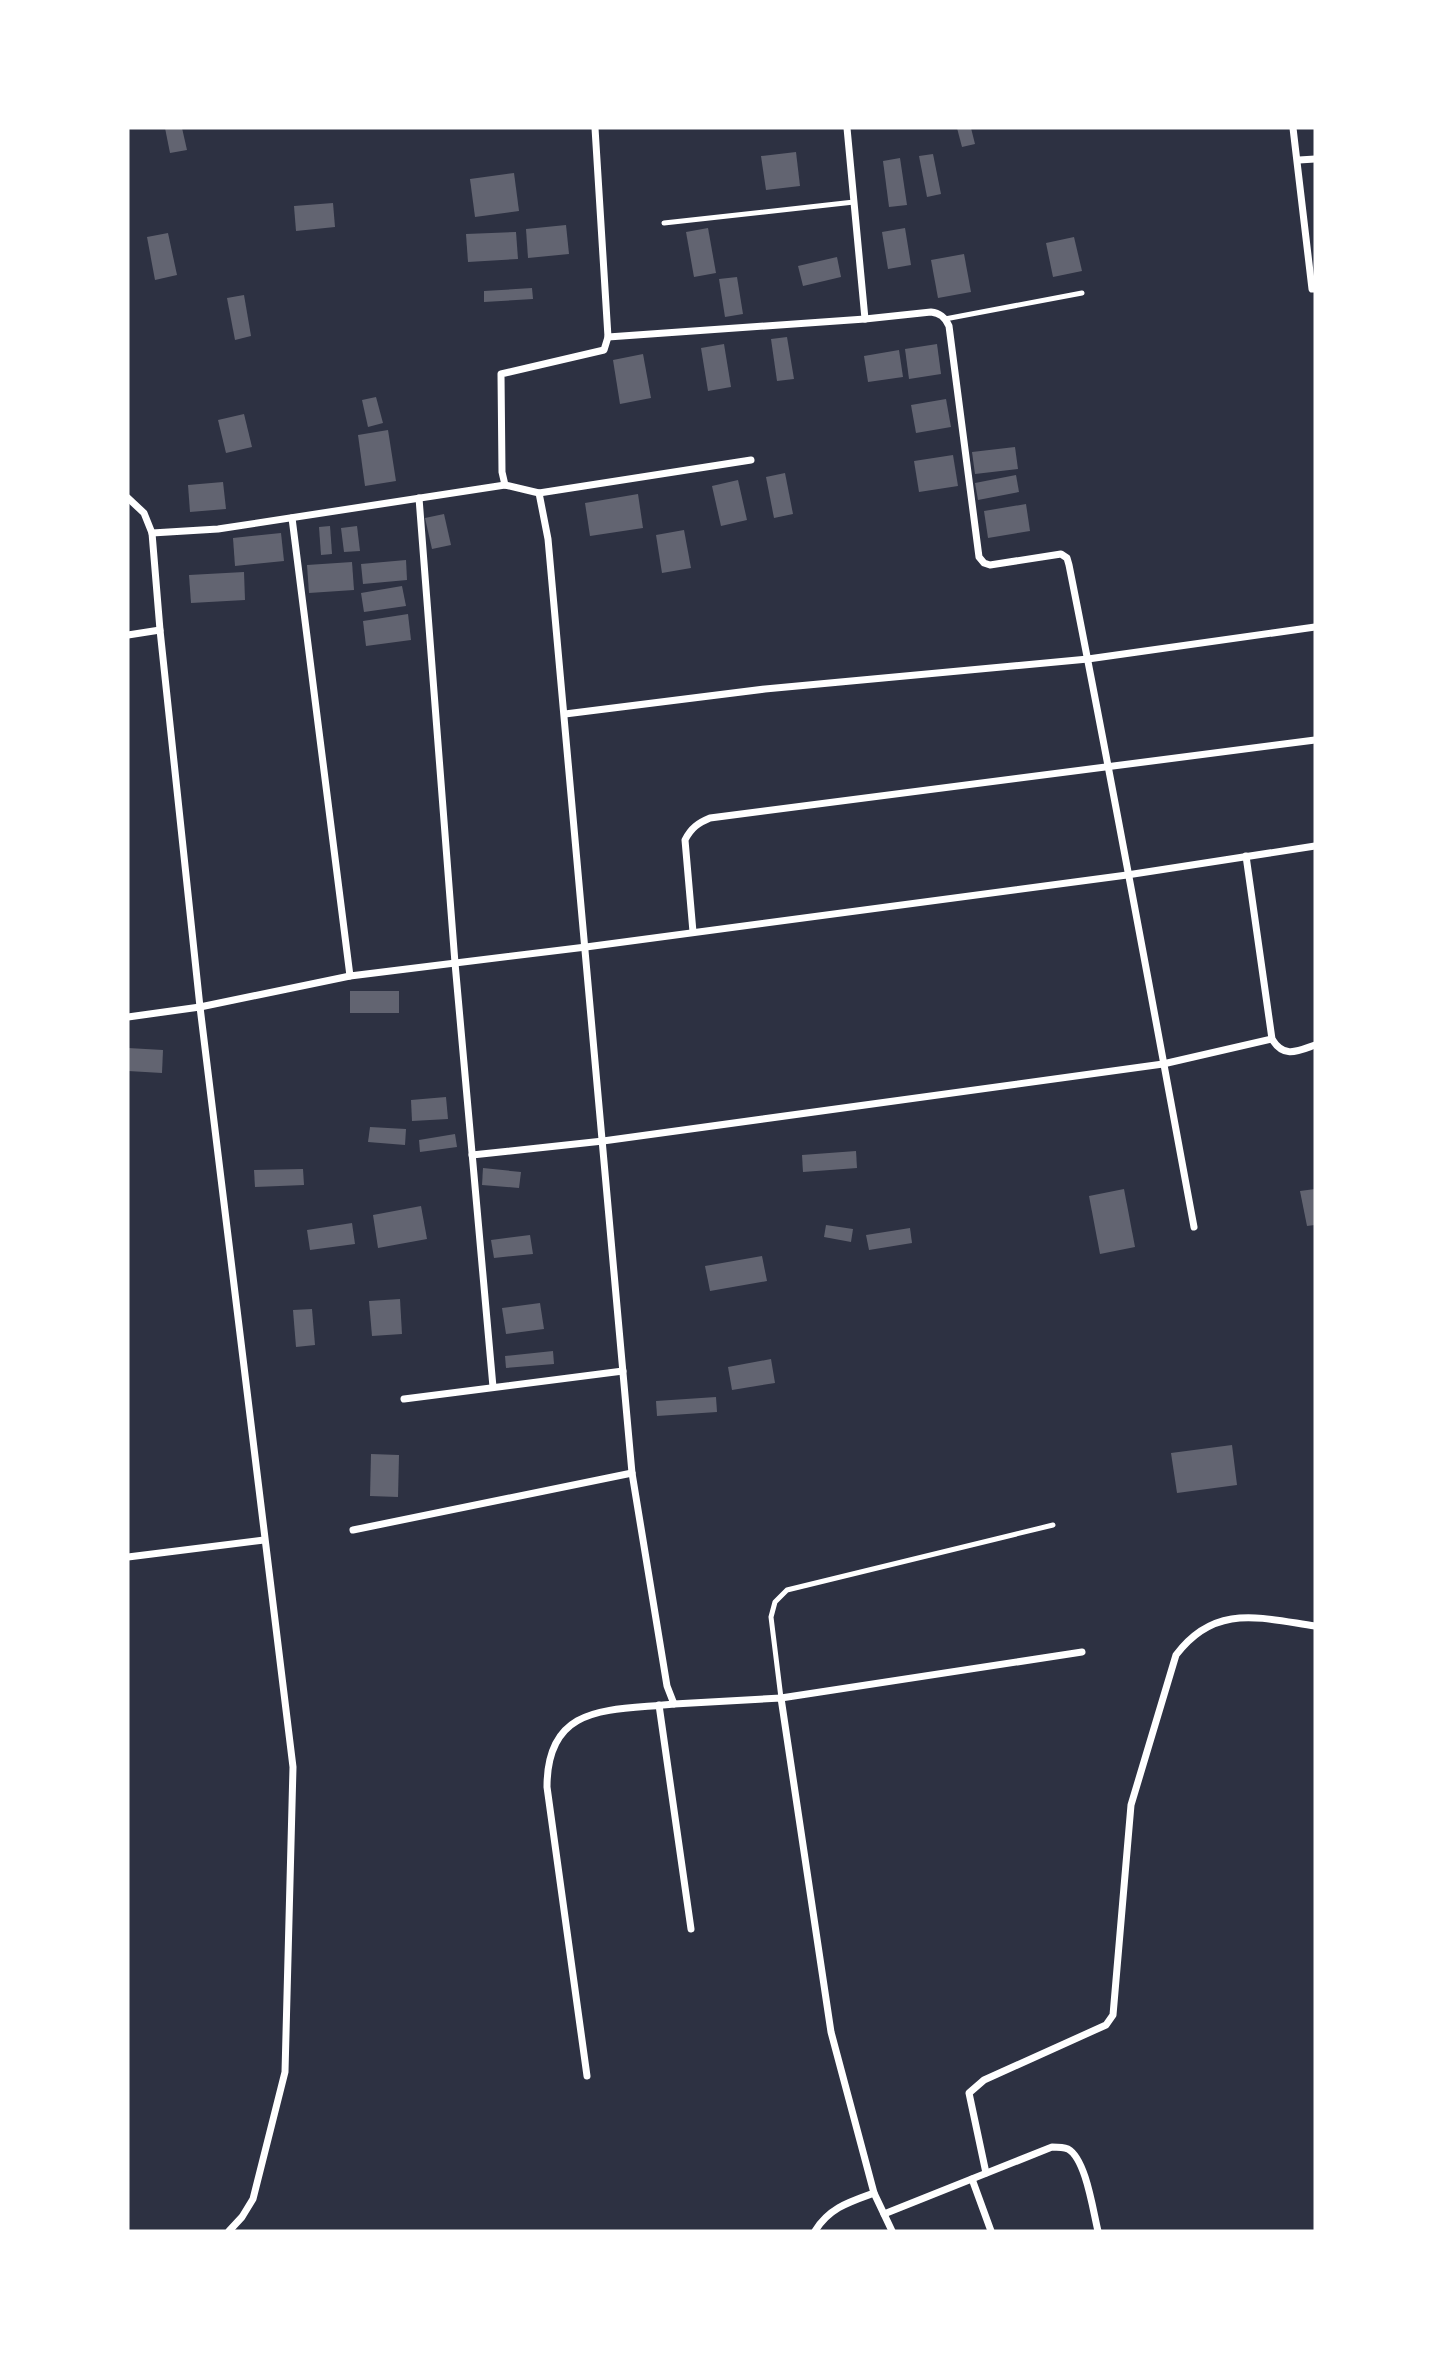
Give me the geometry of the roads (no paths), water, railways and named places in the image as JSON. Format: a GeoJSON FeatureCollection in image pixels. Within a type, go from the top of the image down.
{"type":"FeatureCollection","features":[{"type":"Feature","properties":{"kind":"street"},"geometry":{"type":"LineString","coordinates":[[505,485],[502,472],[500,374],[604,350],[608,337],[595,128]]}},
{"type":"Feature","properties":{"kind":"street"},"geometry":{"type":"LineString","coordinates":[[847,128],[865,319]]}},
{"type":"Feature","properties":{"kind":"street"},"geometry":{"type":"LineString","coordinates":[[1293,128],[1299,160],[1312,289],[1315,289]]}},
{"type":"Feature","properties":{"kind":"street"},"geometry":{"type":"LineString","coordinates":[[1299,160],[1315,159]]}},
{"type":"Feature","properties":{"kind":"street"},"geometry":{"type":"LineString","coordinates":[[608,337],[931,312],[946,319],[979,557],[984,564],[990,565],[1055,553],[1067,558],[1110,768],[1127,875],[1194,1227]]}},
{"type":"Feature","properties":{"kind":"street"},"geometry":{"type":"LineString","coordinates":[[152,533],[292,518],[505,485],[539,493],[751,460]]}},
{"type":"Feature","properties":{"kind":"street"},"geometry":{"type":"LineString","coordinates":[[539,493],[548,539],[565,714],[632,1473],[667,1686],[674,1704]]}},
{"type":"Feature","properties":{"kind":"street"},"geometry":{"type":"LineString","coordinates":[[128,498],[144,513],[152,533],[200,1007],[293,1767],[285,2071],[253,2199],[229,2231]]}},
{"type":"Feature","properties":{"kind":"street"},"geometry":{"type":"LineString","coordinates":[[419,498],[455,963],[493,1387]]}},
{"type":"Feature","properties":{"kind":"street"},"geometry":{"type":"LineString","coordinates":[[292,518],[350,976]]}},
{"type":"Feature","properties":{"kind":"street"},"geometry":{"type":"LineString","coordinates":[[565,714],[765,689],[1088,659],[1315,627]]}},
{"type":"Feature","properties":{"kind":"street"},"geometry":{"type":"LineString","coordinates":[[128,635],[160,630]]}},
{"type":"Feature","properties":{"kind":"street"},"geometry":{"type":"LineString","coordinates":[[693,932],[685,840],[698,823],[710,818],[1315,740]]}},
{"type":"Feature","properties":{"kind":"street"},"geometry":{"type":"LineString","coordinates":[[128,1017],[200,1007],[350,976],[1127,875],[1315,846]]}},
{"type":"Feature","properties":{"kind":"street"},"geometry":{"type":"LineString","coordinates":[[1245,856],[1272,1039],[1284,1052],[1293,1053],[1315,1045]]}},
{"type":"Feature","properties":{"kind":"street"},"geometry":{"type":"LineString","coordinates":[[472,1155],[603,1141],[1163,1064],[1272,1039]]}},
{"type":"Feature","properties":{"kind":"street"},"geometry":{"type":"LineString","coordinates":[[404,1399],[623,1371]]}},
{"type":"Feature","properties":{"kind":"street"},"geometry":{"type":"LineString","coordinates":[[353,1531],[632,1473]]}},
{"type":"Feature","properties":{"kind":"street"},"geometry":{"type":"LineString","coordinates":[[128,1558],[264,1540]]}},
{"type":"Feature","properties":{"kind":"street"},"geometry":{"type":"LineString","coordinates":[[986,2173],[970,2103],[970,2093],[976,2085],[1106,2025],[1113,2015],[1131,1805],[1176,1655],[1186,1642],[1204,1630],[1223,1620],[1242,1616],[1315,1626]]}},
{"type":"Feature","properties":{"kind":"street"},"geometry":{"type":"LineString","coordinates":[[587,2076],[547,1787],[550,1755],[564,1731],[579,1717],[674,1704],[781,1698],[1082,1652]]}},
{"type":"Feature","properties":{"kind":"street"},"geometry":{"type":"LineString","coordinates":[[781,1698],[831,2032],[874,2193],[891,2231]]}},
{"type":"Feature","properties":{"kind":"street"},"geometry":{"type":"LineString","coordinates":[[659,1706],[691,1929]]}},
{"type":"Feature","properties":{"kind":"street"},"geometry":{"type":"LineString","coordinates":[[884,2214],[1052,2147],[1065,2147],[1075,2155],[1081,2166],[1098,2231]]}},
{"type":"Feature","properties":{"kind":"street"},"geometry":{"type":"LineString","coordinates":[[972,2179],[991,2231]]}},
{"type":"Feature","properties":{"kind":"street"},"geometry":{"type":"LineString","coordinates":[[815,2231],[822,2219],[838,2206],[874,2193]]}},
{"type":"Feature","properties":{"kind":"lane"},"geometry":{"type":"LineString","coordinates":[[664,223],[854,202]]}},
{"type":"Feature","properties":{"kind":"lane"},"geometry":{"type":"LineString","coordinates":[[946,319],[1082,293]]}},
{"type":"Feature","properties":{"kind":"lane"},"geometry":{"type":"LineString","coordinates":[[781,1698],[771,1618],[775,1602],[787,1590],[1053,1525]]}}]}
